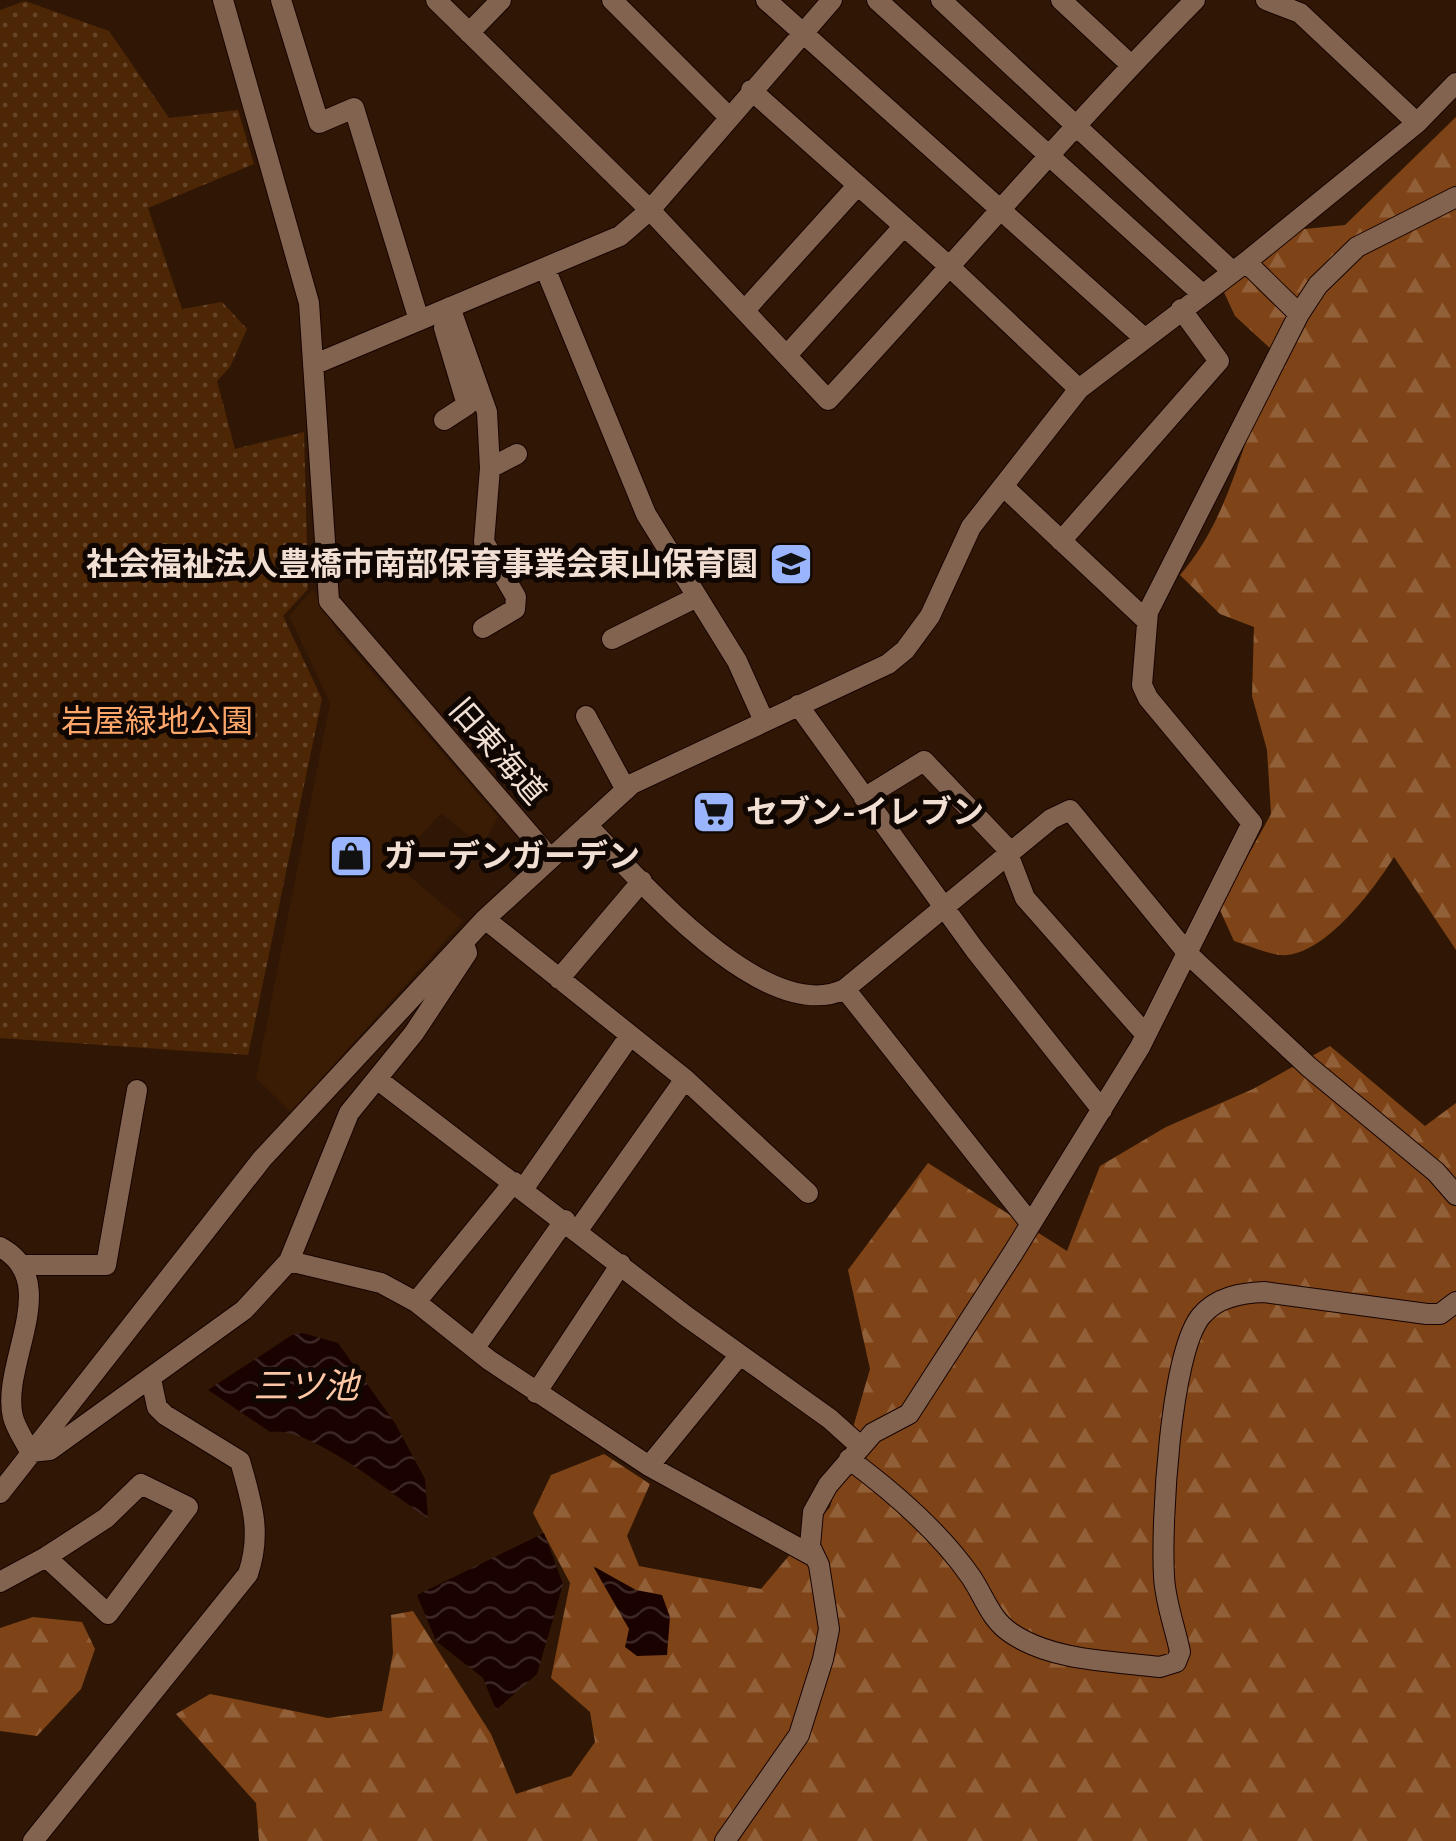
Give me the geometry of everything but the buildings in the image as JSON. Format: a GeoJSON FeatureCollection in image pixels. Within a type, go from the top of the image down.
{"type":"FeatureCollection","features":[{"type":"Feature","properties":{"kind":"street","name":"旧東海道"},"geometry":{"type":"LineString","coordinates":[[224,0],[309,303],[329,601],[550,858]]}},
{"type":"Feature","properties":{"kind":"street"},"geometry":{"type":"LineString","coordinates":[[282,0],[320,122],[354,108],[436,313],[467,396],[467,405],[444,420]]}},
{"type":"Feature","properties":{"kind":"street"},"geometry":{"type":"LineString","coordinates":[[436,0],[650,210],[828,400],[952,268],[1076,121],[1194,0]]}},
{"type":"Feature","properties":{"kind":"street"},"geometry":{"type":"LineString","coordinates":[[469,32],[501,0]]}},
{"type":"Feature","properties":{"kind":"street"},"geometry":{"type":"LineString","coordinates":[[612,0],[728,116]]}},
{"type":"Feature","properties":{"kind":"street"},"geometry":{"type":"LineString","coordinates":[[766,0],[1144,338]]}},
{"type":"Feature","properties":{"kind":"street"},"geometry":{"type":"LineString","coordinates":[[313,364],[620,236],[650,210],[832,0]]}},
{"type":"Feature","properties":{"kind":"street"},"geometry":{"type":"LineString","coordinates":[[876,0],[1202,294]]}},
{"type":"Feature","properties":{"kind":"street"},"geometry":{"type":"LineString","coordinates":[[941,0],[1240,267],[1299,314]]}},
{"type":"Feature","properties":{"kind":"street"},"geometry":{"type":"LineString","coordinates":[[1061,0],[1131,65]]}},
{"type":"Feature","properties":{"kind":"street"},"geometry":{"type":"LineString","coordinates":[[1266,0],[1300,13],[1416,123]]}},
{"type":"Feature","properties":{"kind":"street"},"geometry":{"type":"LineString","coordinates":[[0,1493],[262,1159],[485,919],[626,790],[668,764],[888,664],[905,650],[930,616],[972,527],[1079,389],[1240,267],[1416,123],[1456,83]]}},
{"type":"Feature","properties":{"kind":"street"},"geometry":{"type":"LineString","coordinates":[[751,90],[952,268],[1079,389]]}},
{"type":"Feature","properties":{"kind":"street"},"geometry":{"type":"LineString","coordinates":[[745,310],[858,184]]}},
{"type":"Feature","properties":{"kind":"street"},"geometry":{"type":"LineString","coordinates":[[726,1841],[799,1735],[810,1706],[829,1629],[809,1531],[814,1512],[873,1433],[909,1414],[1031,1224],[1146,1035],[1252,823],[1148,698],[1142,685],[1146,621],[1299,314],[1318,285],[1357,247],[1456,197]]}},
{"type":"Feature","properties":{"kind":"street"},"geometry":{"type":"LineString","coordinates":[[787,355],[904,226]]}},
{"type":"Feature","properties":{"kind":"street"},"geometry":{"type":"LineString","coordinates":[[545,268],[646,514],[736,662],[764,721]]}},
{"type":"Feature","properties":{"kind":"street"},"geometry":{"type":"LineString","coordinates":[[1061,541],[1219,361],[1181,309]]}},
{"type":"Feature","properties":{"kind":"street"},"geometry":{"type":"LineString","coordinates":[[436,313],[487,412],[490,468],[484,542],[516,597],[514,609],[483,628]]}},
{"type":"Feature","properties":{"kind":"street"},"geometry":{"type":"LineString","coordinates":[[490,468],[517,454]]}},
{"type":"Feature","properties":{"kind":"street"},"geometry":{"type":"LineString","coordinates":[[1002,486],[1146,621]]}},
{"type":"Feature","properties":{"kind":"street"},"geometry":{"type":"LineString","coordinates":[[612,640],[696,597]]}},
{"type":"Feature","properties":{"kind":"street"},"geometry":{"type":"LineString","coordinates":[[798,705],[943,906],[1102,1110]]}},
{"type":"Feature","properties":{"kind":"street"},"geometry":{"type":"LineString","coordinates":[[586,716],[626,790]]}},
{"type":"Feature","properties":{"kind":"street"},"geometry":{"type":"LineString","coordinates":[[864,798],[924,760],[1008,854],[1025,898],[1146,1035]]}},
{"type":"Feature","properties":{"kind":"street"},"geometry":{"type":"LineString","coordinates":[[587,826],[724,956],[750,974],[800,993],[823,995],[845,989],[1051,819],[1070,810],[1189,955],[1309,1067],[1436,1172],[1456,1195]]}},
{"type":"Feature","properties":{"kind":"street"},"geometry":{"type":"LineString","coordinates":[[560,979],[642,881]]}},
{"type":"Feature","properties":{"kind":"street"},"geometry":{"type":"LineString","coordinates":[[485,919],[686,1079],[808,1193]]}},
{"type":"Feature","properties":{"kind":"street"},"geometry":{"type":"LineString","coordinates":[[30,1452],[50,1450],[151,1380],[244,1310],[288,1261],[348,1114],[466,954],[464,940]]}},
{"type":"Feature","properties":{"kind":"street"},"geometry":{"type":"LineString","coordinates":[[845,989],[1031,1224]]}},
{"type":"Feature","properties":{"kind":"street"},"geometry":{"type":"LineString","coordinates":[[416,1302],[519,1185],[630,1037]]}},
{"type":"Feature","properties":{"kind":"street"},"geometry":{"type":"LineString","coordinates":[[376,1078],[739,1356],[830,1419],[855,1453],[971,1577],[988,1610],[1008,1632],[1037,1646],[1160,1666],[1176,1662],[1180,1652],[1164,1577],[1169,1461],[1182,1367],[1202,1316],[1216,1303],[1240,1294],[1264,1292],[1440,1314],[1456,1302]]}},
{"type":"Feature","properties":{"kind":"street"},"geometry":{"type":"LineString","coordinates":[[476,1346],[686,1079]]}},
{"type":"Feature","properties":{"kind":"street"},"geometry":{"type":"LineString","coordinates":[[20,1265],[106,1265],[137,1090]]}},
{"type":"Feature","properties":{"kind":"street"},"geometry":{"type":"LineString","coordinates":[[0,1247],[20,1265],[30,1300],[12,1380],[12,1416],[30,1452]]}},
{"type":"Feature","properties":{"kind":"street"},"geometry":{"type":"LineString","coordinates":[[288,1261],[381,1283],[416,1302],[536,1393],[649,1466],[813,1556]]}},
{"type":"Feature","properties":{"kind":"street"},"geometry":{"type":"LineString","coordinates":[[536,1393],[621,1264]]}},
{"type":"Feature","properties":{"kind":"street"},"geometry":{"type":"LineString","coordinates":[[649,1466],[739,1356]]}},
{"type":"Feature","properties":{"kind":"street"},"geometry":{"type":"LineString","coordinates":[[33,1841],[236,1590],[248,1574],[257,1548],[257,1523],[240,1462],[165,1416],[156,1407],[151,1380]]}},
{"type":"Feature","properties":{"kind":"street"},"geometry":{"type":"LineString","coordinates":[[0,1582],[106,1518],[141,1484],[188,1507],[108,1614],[46,1557]]}},
{"type":"Feature","properties":{"kind":"shaded area","name":"ガーデンガーデン"},"geometry":{"type":"Polygon","coordinates":[[[313,589],[338,633],[498,817],[482,847],[441,813],[395,864],[463,921],[291,1112],[256,1078],[330,703],[289,616],[313,589]]]}},
{"type":"Feature","properties":{"kind":"green space","name":"岩屋緑地公園"},"geometry":{"type":"Polygon","coordinates":[[[25,1],[109,31],[169,118],[238,110],[254,164],[148,208],[182,309],[222,302],[247,329],[230,367],[217,381],[235,449],[304,432],[308,589],[283,616],[322,699],[248,1055],[0,1038],[0,10],[25,1]]]}},
{"type":"Feature","properties":{"kind":"green space"},"geometry":{"type":"Polygon","coordinates":[[[1456,117],[1456,950],[1394,857],[1346,920],[1329,934],[1296,953],[1274,954],[1234,941],[1219,908],[1271,814],[1267,750],[1252,696],[1254,627],[1220,614],[1180,575],[1198,551],[1226,497],[1273,351],[1235,316],[1223,290],[1295,230],[1345,225],[1456,117]]]}},
{"type":"Feature","properties":{"kind":"green space"},"geometry":{"type":"Polygon","coordinates":[[[1330,1046],[1425,1126],[1456,1103],[1456,1841],[259,1841],[256,1803],[176,1714],[210,1694],[328,1718],[382,1711],[393,1653],[391,1615],[413,1611],[491,1734],[516,1794],[571,1776],[595,1742],[590,1712],[551,1678],[570,1583],[533,1513],[551,1475],[604,1454],[650,1484],[627,1536],[639,1566],[761,1589],[830,1507],[870,1369],[848,1270],[928,1163],[1067,1251],[1100,1166],[1166,1127],[1253,1089],[1330,1046]]]}},
{"type":"Feature","properties":{"kind":"green space"},"geometry":{"type":"Polygon","coordinates":[[[33,1617],[82,1622],[95,1649],[81,1689],[37,1736],[0,1731],[0,1628],[33,1617]]]}},
{"type":"Feature","properties":{"kind":"water","name":"三ツ池"},"geometry":{"type":"Polygon","coordinates":[[[303,1333],[338,1343],[395,1423],[425,1479],[428,1518],[328,1450],[287,1432],[270,1432],[208,1390],[292,1335],[303,1333]]]}},
{"type":"Feature","properties":{"kind":"water"},"geometry":{"type":"Polygon","coordinates":[[[544,1533],[563,1584],[537,1674],[496,1710],[483,1678],[436,1641],[417,1595],[544,1533]]]}},
{"type":"Feature","properties":{"kind":"water"},"geometry":{"type":"Polygon","coordinates":[[[593,1566],[636,1590],[662,1595],[670,1617],[667,1655],[637,1656],[625,1647],[629,1629],[593,1566]]]}},
{"type":"Feature","properties":{"kind":"place","name":"社会福祉法人豊橋市南部保育事業会東山保育園"},"geometry":{"type":"Point","coordinates":[791,564]}},
{"type":"Feature","properties":{"kind":"place","name":"セブン-イレブン"},"geometry":{"type":"Point","coordinates":[714,812]}},
{"type":"Feature","properties":{"kind":"place","name":"ガーデンガーデン"},"geometry":{"type":"Point","coordinates":[351,856]}}]}
